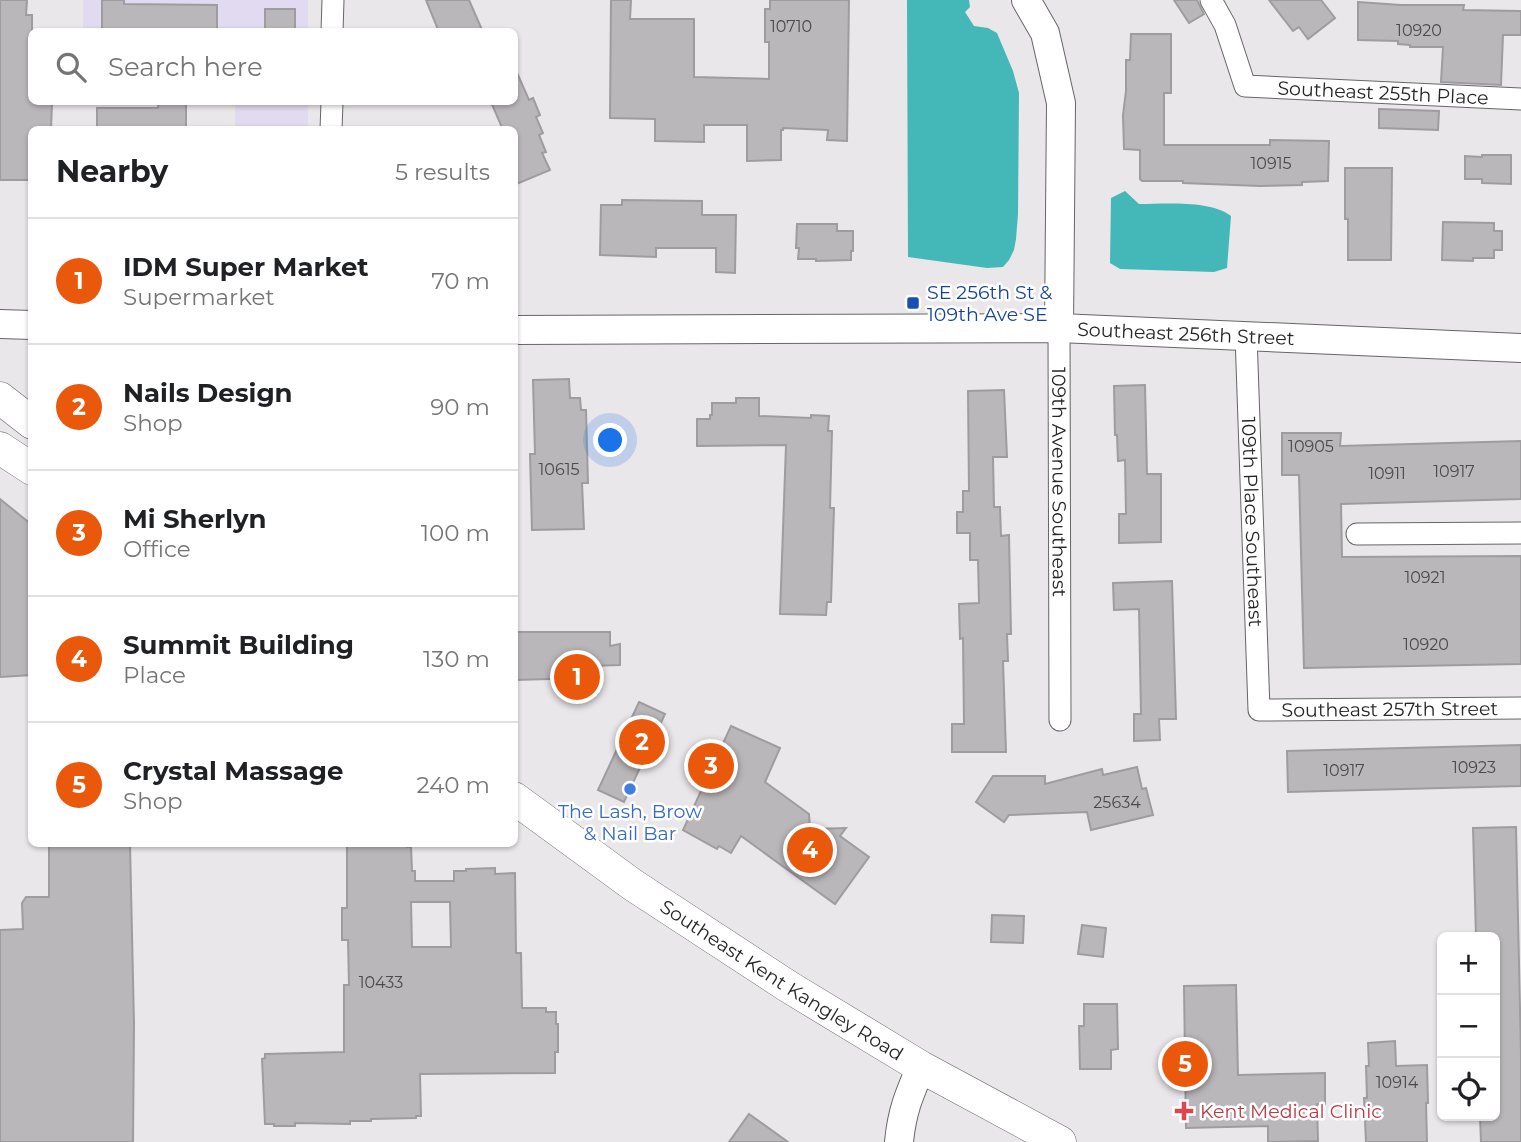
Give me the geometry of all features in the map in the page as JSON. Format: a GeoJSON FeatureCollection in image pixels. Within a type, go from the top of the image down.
{"type":"FeatureCollection","features":[{"type":"Feature","properties":{"kind":"main road","name":"109th Avenue Southeast"},"geometry":{"type":"LineString","coordinates":[[1026,0],[1045,33],[1061,103],[1059,328]]}},
{"type":"Feature","properties":{"kind":"main road"},"geometry":{"type":"LineString","coordinates":[[0,324],[28,325]]}},
{"type":"Feature","properties":{"kind":"main road","name":"Southeast 256th Street"},"geometry":{"type":"LineString","coordinates":[[518,330],[1059,328],[1521,348]]}},
{"type":"Feature","properties":{"kind":"main road"},"geometry":{"type":"LineString","coordinates":[[0,342],[28,343]]}},
{"type":"Feature","properties":{"kind":"main road"},"geometry":{"type":"LineString","coordinates":[[0,398],[28,420]]}},
{"type":"Feature","properties":{"kind":"main road"},"geometry":{"type":"LineString","coordinates":[[0,437],[8,438],[28,450]]}},
{"type":"Feature","properties":{"kind":"main road"},"geometry":{"type":"LineString","coordinates":[[0,449],[28,466]]}},
{"type":"Feature","properties":{"kind":"main road","name":"Southeast Kent Kangley Road"},"geometry":{"type":"LineString","coordinates":[[518,801],[633,885],[789,987],[921,1067],[1060,1142]]}},
{"type":"Feature","properties":{"kind":"main road"},"geometry":{"type":"LineString","coordinates":[[899,1142],[905,1105],[921,1067]]}},
{"type":"Feature","properties":{"kind":"street"},"geometry":{"type":"LineString","coordinates":[[332,28],[333,0]]}},
{"type":"Feature","properties":{"kind":"street","name":"Southeast 255th Place"},"geometry":{"type":"LineString","coordinates":[[1211,0],[1225,24],[1245,86],[1521,100]]}},
{"type":"Feature","properties":{"kind":"street"},"geometry":{"type":"LineString","coordinates":[[331,126],[332,105]]}},
{"type":"Feature","properties":{"kind":"street","name":"109th Avenue Southeast"},"geometry":{"type":"LineString","coordinates":[[1059,328],[1060,720]]}},
{"type":"Feature","properties":{"kind":"street","name":"109th Place Southeast"},"geometry":{"type":"LineString","coordinates":[[1245,335],[1259,710]]}},
{"type":"Feature","properties":{"kind":"street"},"geometry":{"type":"LineString","coordinates":[[1357,534],[1521,533]]}},
{"type":"Feature","properties":{"kind":"street","name":"Southeast 257th Street"},"geometry":{"type":"LineString","coordinates":[[1259,710],[1521,708]]}},
{"type":"Feature","properties":{"kind":"shaded area"},"geometry":{"type":"Polygon","coordinates":[[[83,0],[308,0],[308,28],[83,28],[83,0]]]}},
{"type":"Feature","properties":{"kind":"shaded area"},"geometry":{"type":"Polygon","coordinates":[[[235,105],[308,105],[308,126],[235,126],[235,105]]]}},
{"type":"Feature","properties":{"kind":"water"},"geometry":{"type":"Polygon","coordinates":[[[907,0],[969,0],[970,7],[965,12],[974,26],[988,28],[997,33],[1013,71],[1019,93],[1018,214],[1014,250],[1003,267],[987,268],[908,257],[907,0]]]}},
{"type":"Feature","properties":{"kind":"water"},"geometry":{"type":"Polygon","coordinates":[[[1125,191],[1139,204],[1200,205],[1231,216],[1227,268],[1214,272],[1120,269],[1110,263],[1111,198],[1125,191]]]}},
{"type":"Feature","properties":{"kind":"building"},"geometry":{"type":"Polygon","coordinates":[[[0,0],[27,0],[26,15],[32,15],[32,28],[28,28],[28,105],[52,105],[51,126],[28,126],[28,180],[0,180],[0,0]]]}},
{"type":"Feature","properties":{"kind":"building"},"geometry":{"type":"Polygon","coordinates":[[[102,0],[124,0],[124,4],[217,5],[217,28],[102,28],[102,0]]]}},
{"type":"Feature","properties":{"kind":"building"},"geometry":{"type":"Polygon","coordinates":[[[426,0],[469,0],[481,28],[437,28],[426,0]]]}},
{"type":"Feature","properties":{"kind":"building"},"geometry":{"type":"Polygon","coordinates":[[[611,0],[631,0],[630,19],[694,19],[694,77],[769,79],[769,42],[765,42],[765,9],[770,9],[770,0],[849,0],[847,141],[827,140],[828,130],[783,128],[781,160],[747,161],[747,125],[704,125],[704,142],[655,141],[655,119],[610,118],[611,0]]]}},
{"type":"Feature","properties":{"kind":"building"},"geometry":{"type":"Polygon","coordinates":[[[1174,0],[1197,0],[1204,14],[1189,23],[1174,0]]]}},
{"type":"Feature","properties":{"kind":"building"},"geometry":{"type":"Polygon","coordinates":[[[1269,0],[1321,0],[1335,18],[1308,39],[1299,27],[1293,31],[1269,0]]]}},
{"type":"Feature","properties":{"kind":"building"},"geometry":{"type":"Polygon","coordinates":[[[1358,2],[1464,5],[1463,10],[1521,11],[1521,35],[1503,35],[1501,85],[1441,82],[1443,47],[1410,47],[1398,44],[1398,41],[1358,40],[1358,2]]]}},
{"type":"Feature","properties":{"kind":"building"},"geometry":{"type":"Polygon","coordinates":[[[265,9],[295,9],[295,28],[265,28],[265,9]]]}},
{"type":"Feature","properties":{"kind":"building"},"geometry":{"type":"Polygon","coordinates":[[[1131,34],[1171,34],[1171,93],[1164,93],[1164,145],[1270,145],[1270,140],[1329,141],[1328,181],[1260,186],[1142,181],[1140,150],[1124,149],[1126,60],[1130,60],[1131,34]]]}},
{"type":"Feature","properties":{"kind":"building"},"geometry":{"type":"Polygon","coordinates":[[[518,75],[529,100],[533,98],[540,115],[536,117],[543,133],[539,135],[546,152],[542,153],[550,170],[518,183],[518,126],[501,126],[492,105],[518,105],[518,75]]]}},
{"type":"Feature","properties":{"kind":"building"},"geometry":{"type":"Polygon","coordinates":[[[158,105],[186,105],[186,126],[97,126],[97,108],[158,108],[158,105]]]}},
{"type":"Feature","properties":{"kind":"building"},"geometry":{"type":"Polygon","coordinates":[[[1379,109],[1439,111],[1438,130],[1379,128],[1379,109]]]}},
{"type":"Feature","properties":{"kind":"building"},"geometry":{"type":"Polygon","coordinates":[[[1511,155],[1511,184],[1482,183],[1482,179],[1465,179],[1465,156],[1511,155]]]}},
{"type":"Feature","properties":{"kind":"building"},"geometry":{"type":"Polygon","coordinates":[[[1345,168],[1392,168],[1391,260],[1348,260],[1345,168]]]}},
{"type":"Feature","properties":{"kind":"building"},"geometry":{"type":"Polygon","coordinates":[[[622,200],[702,201],[702,215],[736,215],[735,273],[716,272],[716,248],[656,248],[656,257],[600,255],[601,205],[622,205],[622,200]]]}},
{"type":"Feature","properties":{"kind":"building"},"geometry":{"type":"Polygon","coordinates":[[[1443,222],[1494,223],[1494,231],[1502,231],[1502,250],[1494,250],[1494,258],[1473,258],[1473,261],[1442,260],[1443,222]]]}},
{"type":"Feature","properties":{"kind":"building"},"geometry":{"type":"Polygon","coordinates":[[[797,224],[837,224],[837,231],[853,231],[851,260],[798,259],[797,224]]]}},
{"type":"Feature","properties":{"kind":"building"},"geometry":{"type":"Polygon","coordinates":[[[569,379],[570,398],[580,398],[581,410],[586,410],[588,483],[582,483],[584,529],[532,530],[530,454],[535,454],[533,380],[569,379]]]}},
{"type":"Feature","properties":{"kind":"building"},"geometry":{"type":"Polygon","coordinates":[[[1145,385],[1147,474],[1161,474],[1161,542],[1119,543],[1119,514],[1126,514],[1125,460],[1118,461],[1114,386],[1145,385]]]}},
{"type":"Feature","properties":{"kind":"building"},"geometry":{"type":"Polygon","coordinates":[[[1004,390],[1007,457],[993,457],[994,507],[1000,507],[1001,536],[1009,535],[1011,634],[1007,634],[1008,661],[1003,661],[1006,752],[952,752],[952,724],[964,724],[963,638],[960,639],[959,604],[979,603],[978,560],[970,560],[970,533],[957,533],[957,512],[963,512],[963,491],[969,491],[968,391],[1004,390]]]}},
{"type":"Feature","properties":{"kind":"building"},"geometry":{"type":"Polygon","coordinates":[[[736,398],[759,398],[759,416],[829,416],[828,431],[832,431],[830,508],[834,508],[831,602],[827,602],[826,615],[780,614],[786,445],[697,446],[697,419],[710,419],[712,403],[736,403],[736,398]]]}},
{"type":"Feature","properties":{"kind":"building"},"geometry":{"type":"Polygon","coordinates":[[[1282,433],[1341,433],[1340,446],[1521,441],[1521,499],[1341,504],[1342,557],[1521,556],[1521,664],[1304,668],[1299,475],[1282,475],[1282,433]]]}},
{"type":"Feature","properties":{"kind":"building"},"geometry":{"type":"Polygon","coordinates":[[[0,499],[28,522],[28,675],[0,677],[0,499]]]}},
{"type":"Feature","properties":{"kind":"building"},"geometry":{"type":"Polygon","coordinates":[[[1172,581],[1176,719],[1159,719],[1160,740],[1134,741],[1134,714],[1141,714],[1139,609],[1114,610],[1113,583],[1172,581]]]}},
{"type":"Feature","properties":{"kind":"building"},"geometry":{"type":"Polygon","coordinates":[[[518,632],[610,632],[610,646],[620,644],[620,665],[562,667],[588,678],[518,680],[518,632]]]}},
{"type":"Feature","properties":{"kind":"building"},"geometry":{"type":"Polygon","coordinates":[[[639,702],[665,714],[624,802],[598,790],[639,702]]]}},
{"type":"Feature","properties":{"kind":"building"},"geometry":{"type":"Polygon","coordinates":[[[731,726],[780,748],[765,782],[809,814],[810,829],[846,828],[840,836],[869,857],[835,904],[741,836],[731,853],[719,846],[717,849],[683,830],[731,726]]]}},
{"type":"Feature","properties":{"kind":"building"},"geometry":{"type":"Polygon","coordinates":[[[1521,745],[1521,786],[1288,792],[1287,751],[1521,745]]]}},
{"type":"Feature","properties":{"kind":"building"},"geometry":{"type":"Polygon","coordinates":[[[1137,767],[1142,789],[1146,788],[1153,815],[1091,830],[1087,812],[1009,815],[1004,822],[976,802],[993,776],[1045,776],[1045,784],[1102,769],[1103,775],[1137,767]]]}},
{"type":"Feature","properties":{"kind":"building"},"geometry":{"type":"Polygon","coordinates":[[[1516,827],[1521,1142],[1481,1142],[1480,1121],[1500,1121],[1500,932],[1476,932],[1473,828],[1516,827]]]}},
{"type":"Feature","properties":{"kind":"building"},"geometry":{"type":"Polygon","coordinates":[[[49,847],[130,847],[134,1024],[133,1142],[0,1142],[0,930],[23,929],[22,903],[26,897],[49,897],[49,847]]]}},
{"type":"Feature","properties":{"kind":"building"},"geometry":{"type":"Polygon","coordinates":[[[347,847],[411,847],[415,881],[454,881],[454,871],[466,869],[495,868],[495,874],[515,873],[516,953],[521,953],[522,1008],[546,1008],[546,1012],[556,1012],[558,1052],[555,1052],[555,1073],[420,1074],[421,1116],[416,1118],[371,1119],[350,1121],[350,1124],[265,1124],[262,1059],[265,1054],[344,1052],[344,985],[349,985],[348,940],[342,940],[342,908],[347,908],[347,847]],[[411,902],[412,947],[451,947],[450,902],[411,902]]]}},
{"type":"Feature","properties":{"kind":"building"},"geometry":{"type":"Polygon","coordinates":[[[992,915],[1024,916],[1023,943],[991,942],[992,915]]]}},
{"type":"Feature","properties":{"kind":"building"},"geometry":{"type":"Polygon","coordinates":[[[1082,925],[1106,928],[1103,957],[1078,954],[1082,925]]]}},
{"type":"Feature","properties":{"kind":"building"},"geometry":{"type":"Polygon","coordinates":[[[1236,985],[1238,1075],[1325,1073],[1325,1104],[1317,1104],[1318,1141],[1268,1142],[1268,1126],[1186,1128],[1184,986],[1236,985]]]}},
{"type":"Feature","properties":{"kind":"building"},"geometry":{"type":"Polygon","coordinates":[[[1084,1004],[1117,1004],[1118,1049],[1111,1050],[1111,1069],[1080,1069],[1079,1026],[1084,1026],[1084,1004]]]}},
{"type":"Feature","properties":{"kind":"building"},"geometry":{"type":"Polygon","coordinates":[[[1395,1041],[1396,1066],[1427,1065],[1427,1142],[1366,1142],[1364,1098],[1367,1098],[1368,1043],[1395,1041]]]}},
{"type":"Feature","properties":{"kind":"building"},"geometry":{"type":"Polygon","coordinates":[[[749,1114],[788,1142],[729,1142],[749,1114]]]}},
{"type":"Feature","properties":{"kind":"place","name":"SE 256th St & 109th Ave SE"},"geometry":{"type":"Point","coordinates":[913,303]}},
{"type":"Feature","properties":{"kind":"place","name":"IDM Super Market"},"geometry":{"type":"Point","coordinates":[577,677]}},
{"type":"Feature","properties":{"kind":"place","name":"Nails Design"},"geometry":{"type":"Point","coordinates":[642,742]}},
{"type":"Feature","properties":{"kind":"place","name":"Mi Sherlyn"},"geometry":{"type":"Point","coordinates":[711,766]}},
{"type":"Feature","properties":{"kind":"place","name":"The Lash, Brow & Nail Bar"},"geometry":{"type":"Point","coordinates":[630,789]}},
{"type":"Feature","properties":{"kind":"place","name":"Summit Building"},"geometry":{"type":"Point","coordinates":[810,850]}},
{"type":"Feature","properties":{"kind":"place","name":"Crystal Massage"},"geometry":{"type":"Point","coordinates":[1185,1064]}},
{"type":"Feature","properties":{"kind":"place","name":"Kent Medical Clinic"},"geometry":{"type":"Point","coordinates":[1184,1111]}}]}
